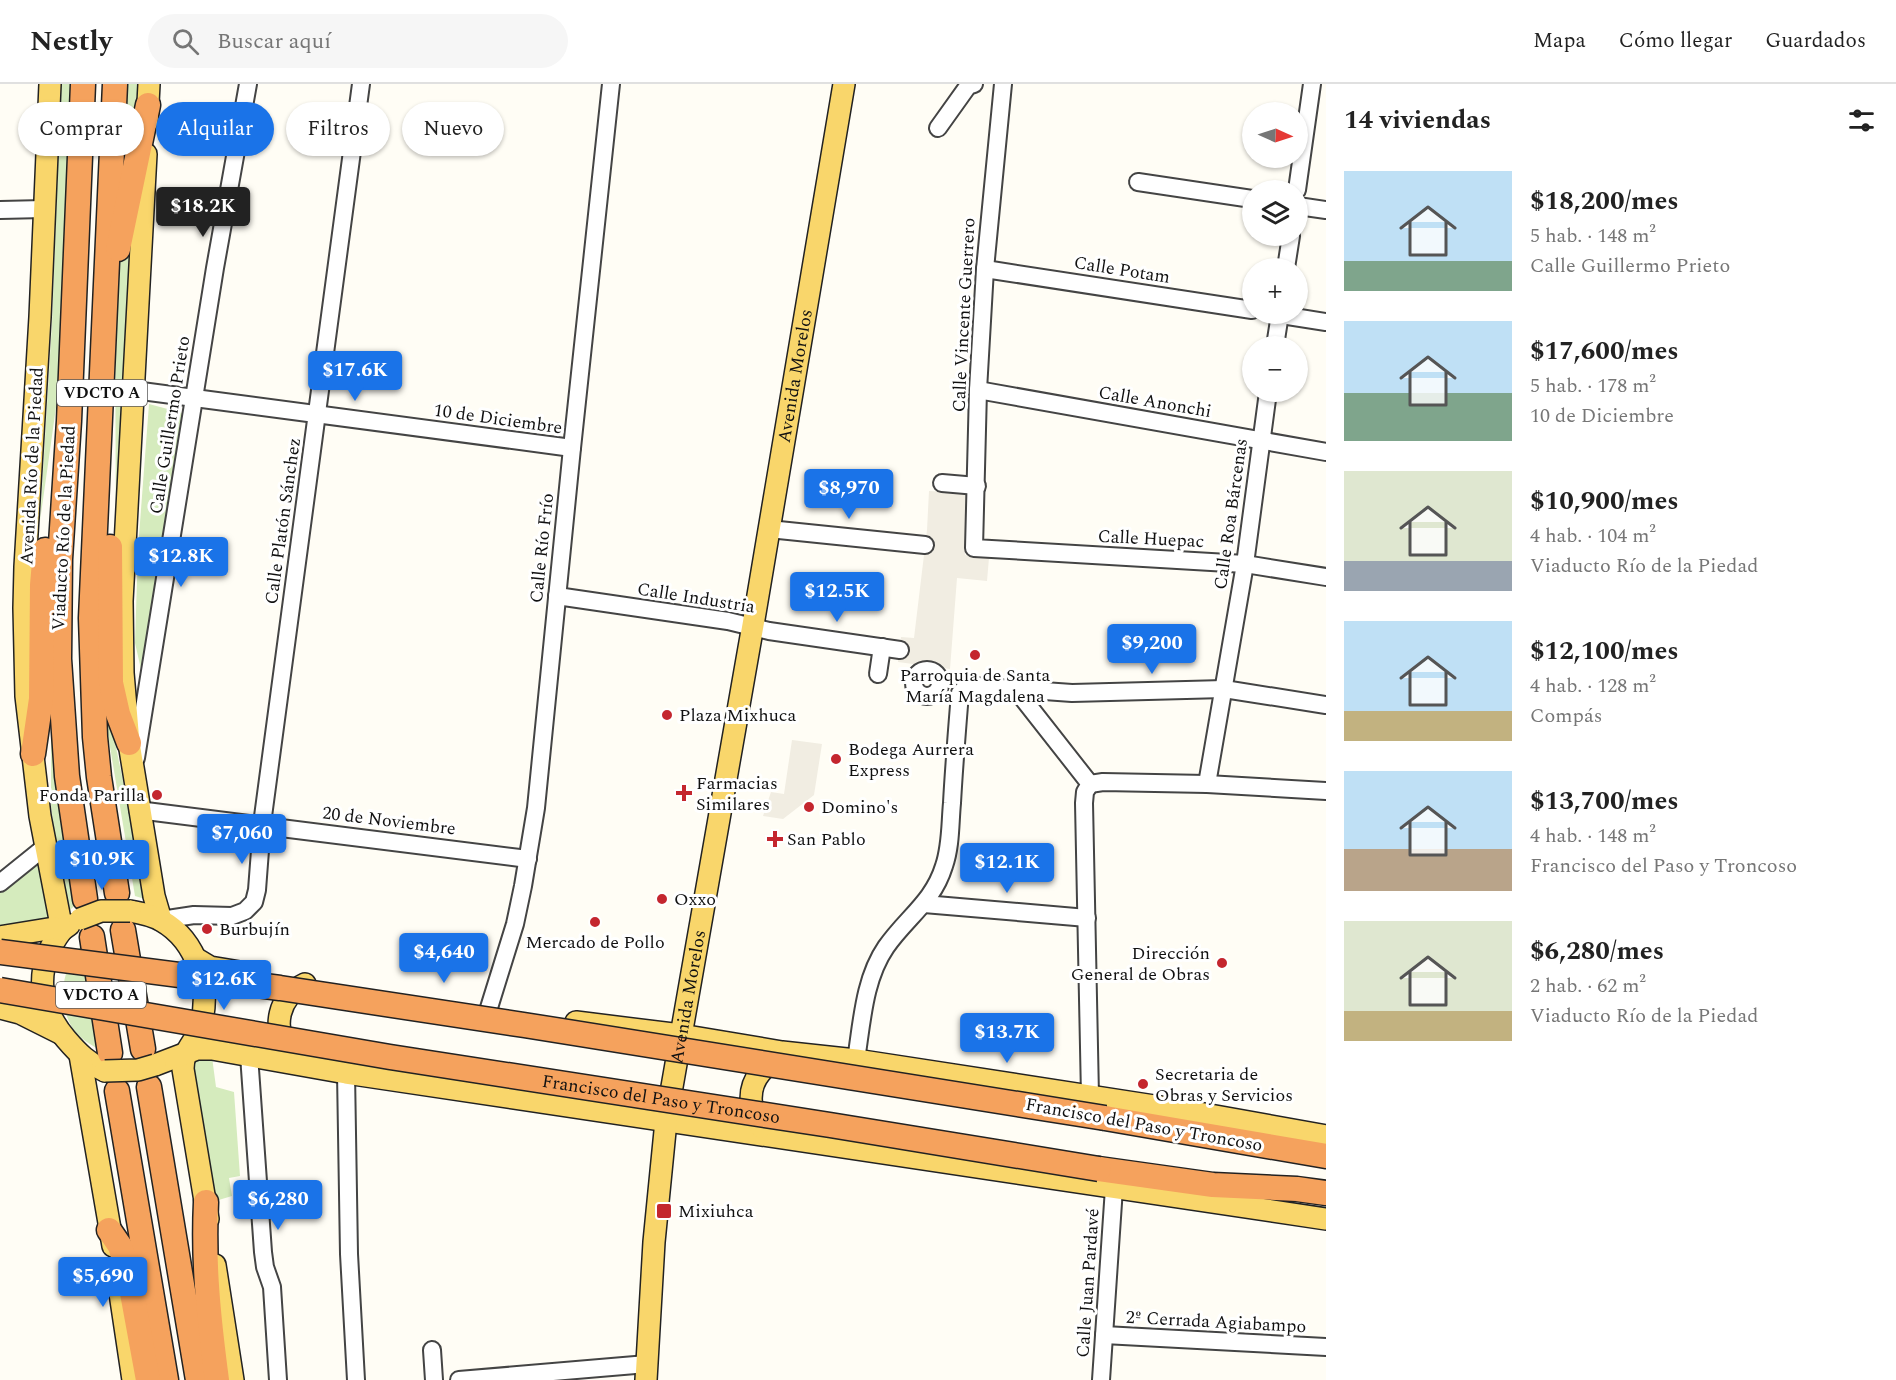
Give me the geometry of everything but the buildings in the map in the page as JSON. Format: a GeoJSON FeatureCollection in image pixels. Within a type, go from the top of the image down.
{"type":"FeatureCollection","features":[{"type":"Feature","properties":{"kind":"highway","name":"Viaducto Río de la Piedad"},"geometry":{"type":"LineString","coordinates":[[83,84],[69,421],[60,570],[58,659],[80,921],[111,1071],[166,1380]]}},
{"type":"Feature","properties":{"kind":"highway","name":"Viaducto Río de la Piedad"},"geometry":{"type":"LineString","coordinates":[[115,84],[91,618],[92,670],[99,777],[124,911],[198,1380]]}},
{"type":"Feature","properties":{"kind":"highway"},"geometry":{"type":"LineString","coordinates":[[106,295],[124,230],[148,95]]}},
{"type":"Feature","properties":{"kind":"highway"},"geometry":{"type":"LineString","coordinates":[[103,380],[110,453],[111,683],[118,714],[129,743]]}},
{"type":"Feature","properties":{"kind":"highway"},"geometry":{"type":"LineString","coordinates":[[33,754],[41,699],[42,585],[46,543],[60,439],[69,421]]}},
{"type":"Feature","properties":{"kind":"highway","name":"Francisco del Paso y Troncoso"},"geometry":{"type":"LineString","coordinates":[[0,952],[280,988],[513,1023],[1105,1118],[1326,1156]]}},
{"type":"Feature","properties":{"kind":"highway","name":"Francisco del Paso y Troncoso"},"geometry":{"type":"LineString","coordinates":[[0,990],[390,1057],[1099,1169],[1213,1185],[1297,1189],[1326,1194]]}},
{"type":"Feature","properties":{"kind":"highway"},"geometry":{"type":"LineString","coordinates":[[1213,1185],[1326,1211]]}},
{"type":"Feature","properties":{"kind":"highway"},"geometry":{"type":"LineString","coordinates":[[206,1202],[204,1250],[207,1299],[217,1380]]}},
{"type":"Feature","properties":{"kind":"highway"},"geometry":{"type":"LineString","coordinates":[[109,1230],[120,1246],[128,1271],[148,1380]]}},
{"type":"Feature","properties":{"kind":"main road","name":"Avenida Río de la Piedad"},"geometry":{"type":"LineString","coordinates":[[46,846],[40,816],[26,696],[24,608],[50,84]]}},
{"type":"Feature","properties":{"kind":"main road","name":"Avenida Morelos"},"geometry":{"type":"LineString","coordinates":[[646,1372],[654,1242],[666,1121],[753,626],[843,84]]}},
{"type":"Feature","properties":{"kind":"main road"},"geometry":{"type":"LineString","coordinates":[[148,95],[122,601],[123,673],[138,810],[154,897],[161,920]]}},
{"type":"Feature","properties":{"kind":"main road","name":"Viaducto Río de la Piedad"},"geometry":{"type":"LineString","coordinates":[[46,846],[80,921]]}},
{"type":"Feature","properties":{"kind":"main road"},"geometry":{"type":"LineString","coordinates":[[0,937],[54,928],[80,921],[101,911],[124,911],[161,920],[185,942],[195,958],[203,984],[204,1008],[200,1029],[185,1053],[184,1076],[233,1380]]}},
{"type":"Feature","properties":{"kind":"main road"},"geometry":{"type":"LineString","coordinates":[[80,921],[47,956],[43,988],[48,1014],[70,1044],[109,1230],[134,1380]]}},
{"type":"Feature","properties":{"kind":"main road","name":"Francisco del Paso y Troncoso"},"geometry":{"type":"LineString","coordinates":[[195,958],[210,967],[308,983],[488,1011],[681,1035],[782,1052],[856,1060],[1193,1112],[1326,1136]]}},
{"type":"Feature","properties":{"kind":"main road"},"geometry":{"type":"LineString","coordinates":[[300,1065],[283,1042],[279,1017],[280,1010],[288,996],[308,983]]}},
{"type":"Feature","properties":{"kind":"main road"},"geometry":{"type":"LineString","coordinates":[[0,1008],[34,1019],[70,1044],[92,1065],[111,1071]]}},
{"type":"Feature","properties":{"kind":"main road","name":"Francisco del Paso y Troncoso"},"geometry":{"type":"LineString","coordinates":[[111,1071],[138,1070],[204,1048],[345,1073],[771,1135],[1326,1220]]}},
{"type":"Feature","properties":{"kind":"main road"},"geometry":{"type":"LineString","coordinates":[[771,1135],[755,1118],[751,1095],[756,1078],[782,1052]]}},
{"type":"Feature","properties":{"kind":"street","name":"Calle Guillermo Prieto"},"geometry":{"type":"LineString","coordinates":[[133,773],[248,84]]}},
{"type":"Feature","properties":{"kind":"street","name":"Calle Platón Sánchez"},"geometry":{"type":"LineString","coordinates":[[161,920],[194,915],[232,916],[245,911],[254,902],[257,890],[262,824],[361,84]]}},
{"type":"Feature","properties":{"kind":"street","name":"Calle Río Frío"},"geometry":{"type":"LineString","coordinates":[[488,1011],[515,924],[538,797],[611,84]]}},
{"type":"Feature","properties":{"kind":"street"},"geometry":{"type":"LineString","coordinates":[[938,128],[968,86],[974,84]]}},
{"type":"Feature","properties":{"kind":"street","name":"Calle Vincente Guerrero"},"geometry":{"type":"LineString","coordinates":[[974,548],[978,390],[985,269],[1003,84]]}},
{"type":"Feature","properties":{"kind":"street"},"geometry":{"type":"LineString","coordinates":[[1298,180],[1312,84]]}},
{"type":"Feature","properties":{"kind":"street"},"geometry":{"type":"LineString","coordinates":[[1138,182],[1242,198]]}},
{"type":"Feature","properties":{"kind":"street"},"geometry":{"type":"LineString","coordinates":[[1308,207],[1326,210]]}},
{"type":"Feature","properties":{"kind":"street"},"geometry":{"type":"LineString","coordinates":[[0,210],[44,209]]}},
{"type":"Feature","properties":{"kind":"street","name":"Calle Potam"},"geometry":{"type":"LineString","coordinates":[[985,269],[1242,308]]}},
{"type":"Feature","properties":{"kind":"street"},"geometry":{"type":"LineString","coordinates":[[1308,319],[1326,322]]}},
{"type":"Feature","properties":{"kind":"street","name":"10 de Diciembre"},"geometry":{"type":"LineString","coordinates":[[134,390],[572,448]]}},
{"type":"Feature","properties":{"kind":"street","name":"Calle Anonchi"},"geometry":{"type":"LineString","coordinates":[[978,390],[1326,452]]}},
{"type":"Feature","properties":{"kind":"street","name":"Calle Roa Bárcenas"},"geometry":{"type":"LineString","coordinates":[[1208,784],[1245,564],[1266,402]]}},
{"type":"Feature","properties":{"kind":"street"},"geometry":{"type":"LineString","coordinates":[[942,483],[977,486]]}},
{"type":"Feature","properties":{"kind":"street"},"geometry":{"type":"LineString","coordinates":[[769,528],[924,544]]}},
{"type":"Feature","properties":{"kind":"street","name":"Calle Huepac"},"geometry":{"type":"LineString","coordinates":[[974,548],[1245,564],[1326,577]]}},
{"type":"Feature","properties":{"kind":"street","name":"Calle Industria"},"geometry":{"type":"LineString","coordinates":[[557,597],[900,650]]}},
{"type":"Feature","properties":{"kind":"street"},"geometry":{"type":"LineString","coordinates":[[878,674],[882,647]]}},
{"type":"Feature","properties":{"kind":"street"},"geometry":{"type":"LineString","coordinates":[[938,691],[1116,693],[1224,689],[1326,705]]}},
{"type":"Feature","properties":{"kind":"street"},"geometry":{"type":"LineString","coordinates":[[856,1060],[873,970],[886,947],[924,904],[938,882],[945,865],[967,690]]}},
{"type":"Feature","properties":{"kind":"street"},"geometry":{"type":"LineString","coordinates":[[1017,691],[1090,784]]}},
{"type":"Feature","properties":{"kind":"street"},"geometry":{"type":"LineString","coordinates":[[1090,1096],[1084,803],[1085,792],[1090,784],[1103,782],[1208,784],[1326,791]]}},
{"type":"Feature","properties":{"kind":"street","name":"20 de Noviembre"},"geometry":{"type":"LineString","coordinates":[[138,810],[528,859]]}},
{"type":"Feature","properties":{"kind":"street"},"geometry":{"type":"LineString","coordinates":[[0,883],[46,846]]}},
{"type":"Feature","properties":{"kind":"street"},"geometry":{"type":"LineString","coordinates":[[924,904],[1087,918]]}},
{"type":"Feature","properties":{"kind":"street"},"geometry":{"type":"LineString","coordinates":[[249,1055],[263,1252],[265,1268],[273,1287],[278,1380]]}},
{"type":"Feature","properties":{"kind":"street"},"geometry":{"type":"LineString","coordinates":[[345,1073],[356,1380]]}},
{"type":"Feature","properties":{"kind":"street","name":"Calle Juan Pardavé"},"geometry":{"type":"LineString","coordinates":[[1101,1380],[1114,1188]]}},
{"type":"Feature","properties":{"kind":"street","name":"2º Cerrada Agiabampo"},"geometry":{"type":"LineString","coordinates":[[1104,1335],[1326,1347]]}},
{"type":"Feature","properties":{"kind":"street"},"geometry":{"type":"LineString","coordinates":[[432,1350],[434,1380]]}},
{"type":"Feature","properties":{"kind":"street"},"geometry":{"type":"LineString","coordinates":[[459,1380],[621,1367],[646,1372]]}},
{"type":"Feature","properties":{"kind":"green space"},"geometry":{"type":"Polygon","coordinates":[[[61,84],[76,84],[75,102],[60,102],[61,84]]]}},
{"type":"Feature","properties":{"kind":"green space"},"geometry":{"type":"Polygon","coordinates":[[[126,84],[139,84],[136,102],[125,102],[126,84]]]}},
{"type":"Feature","properties":{"kind":"green space"},"geometry":{"type":"Polygon","coordinates":[[[58,156],[72,156],[59,386],[40,521],[52,323],[58,156]]]}},
{"type":"Feature","properties":{"kind":"green space"},"geometry":{"type":"Polygon","coordinates":[[[122,156],[125,156],[120,185],[122,156]]]}},
{"type":"Feature","properties":{"kind":"green space"},"geometry":{"type":"Polygon","coordinates":[[[135,195],[116,577],[115,285],[135,195]]]}},
{"type":"Feature","properties":{"kind":"green space"},"geometry":{"type":"Polygon","coordinates":[[[149,404],[186,414],[143,678],[135,643],[138,549],[149,404]]]}},
{"type":"Feature","properties":{"kind":"green space"},"geometry":{"type":"Polygon","coordinates":[[[51,697],[78,903],[65,914],[51,806],[51,697]]]}},
{"type":"Feature","properties":{"kind":"green space"},"geometry":{"type":"Polygon","coordinates":[[[104,711],[109,714],[148,900],[135,896],[104,711]]]}},
{"type":"Feature","properties":{"kind":"green space"},"geometry":{"type":"Polygon","coordinates":[[[41,862],[50,917],[0,930],[0,893],[41,862]]]}},
{"type":"Feature","properties":{"kind":"green space"},"geometry":{"type":"Polygon","coordinates":[[[84,943],[103,1052],[76,1033],[64,1007],[66,972],[84,943]]]}},
{"type":"Feature","properties":{"kind":"green space"},"geometry":{"type":"Polygon","coordinates":[[[212,1057],[216,1087],[234,1092],[240,1176],[229,1178],[232,1196],[212,1202],[188,1077],[192,1058],[212,1057]]]}},
{"type":"Feature","properties":{"kind":"shaded area"},"geometry":{"type":"Polygon","coordinates":[[[929,491],[969,493],[965,555],[989,558],[987,581],[957,578],[950,669],[898,662],[901,637],[914,638],[927,530],[929,491]]]}},
{"type":"Feature","properties":{"kind":"shaded area"},"geometry":{"type":"Polygon","coordinates":[[[792,740],[822,744],[814,795],[783,819],[763,816],[771,792],[784,794],[792,740]]]}},
{"type":"Feature","properties":{"kind":"place","name":"Parroquia de Santa María Magdalena"},"geometry":{"type":"Point","coordinates":[975,655]}},
{"type":"Feature","properties":{"kind":"place","name":"Plaza Mixhuca"},"geometry":{"type":"Point","coordinates":[667,715]}},
{"type":"Feature","properties":{"kind":"place","name":"Bodega Aurrera Express"},"geometry":{"type":"Point","coordinates":[836,759]}},
{"type":"Feature","properties":{"kind":"place","name":"Farmacias Similares"},"geometry":{"type":"Point","coordinates":[684,793]}},
{"type":"Feature","properties":{"kind":"place","name":"Fonda Parilla"},"geometry":{"type":"Point","coordinates":[157,795]}},
{"type":"Feature","properties":{"kind":"place","name":"Domino's"},"geometry":{"type":"Point","coordinates":[809,807]}},
{"type":"Feature","properties":{"kind":"place","name":"San Pablo"},"geometry":{"type":"Point","coordinates":[775,839]}},
{"type":"Feature","properties":{"kind":"place","name":"Oxxo"},"geometry":{"type":"Point","coordinates":[662,899]}},
{"type":"Feature","properties":{"kind":"place","name":"Mercado de Pollo"},"geometry":{"type":"Point","coordinates":[595,922]}},
{"type":"Feature","properties":{"kind":"place","name":"Burbujín"},"geometry":{"type":"Point","coordinates":[207,929]}},
{"type":"Feature","properties":{"kind":"place","name":"Dirección General de Obras"},"geometry":{"type":"Point","coordinates":[1222,963]}},
{"type":"Feature","properties":{"kind":"place","name":"Secretaria de Obras y Servicios"},"geometry":{"type":"Point","coordinates":[1143,1084]}},
{"type":"Feature","properties":{"kind":"place","name":"Mixiuhca"},"geometry":{"type":"Point","coordinates":[664,1211]}}]}
